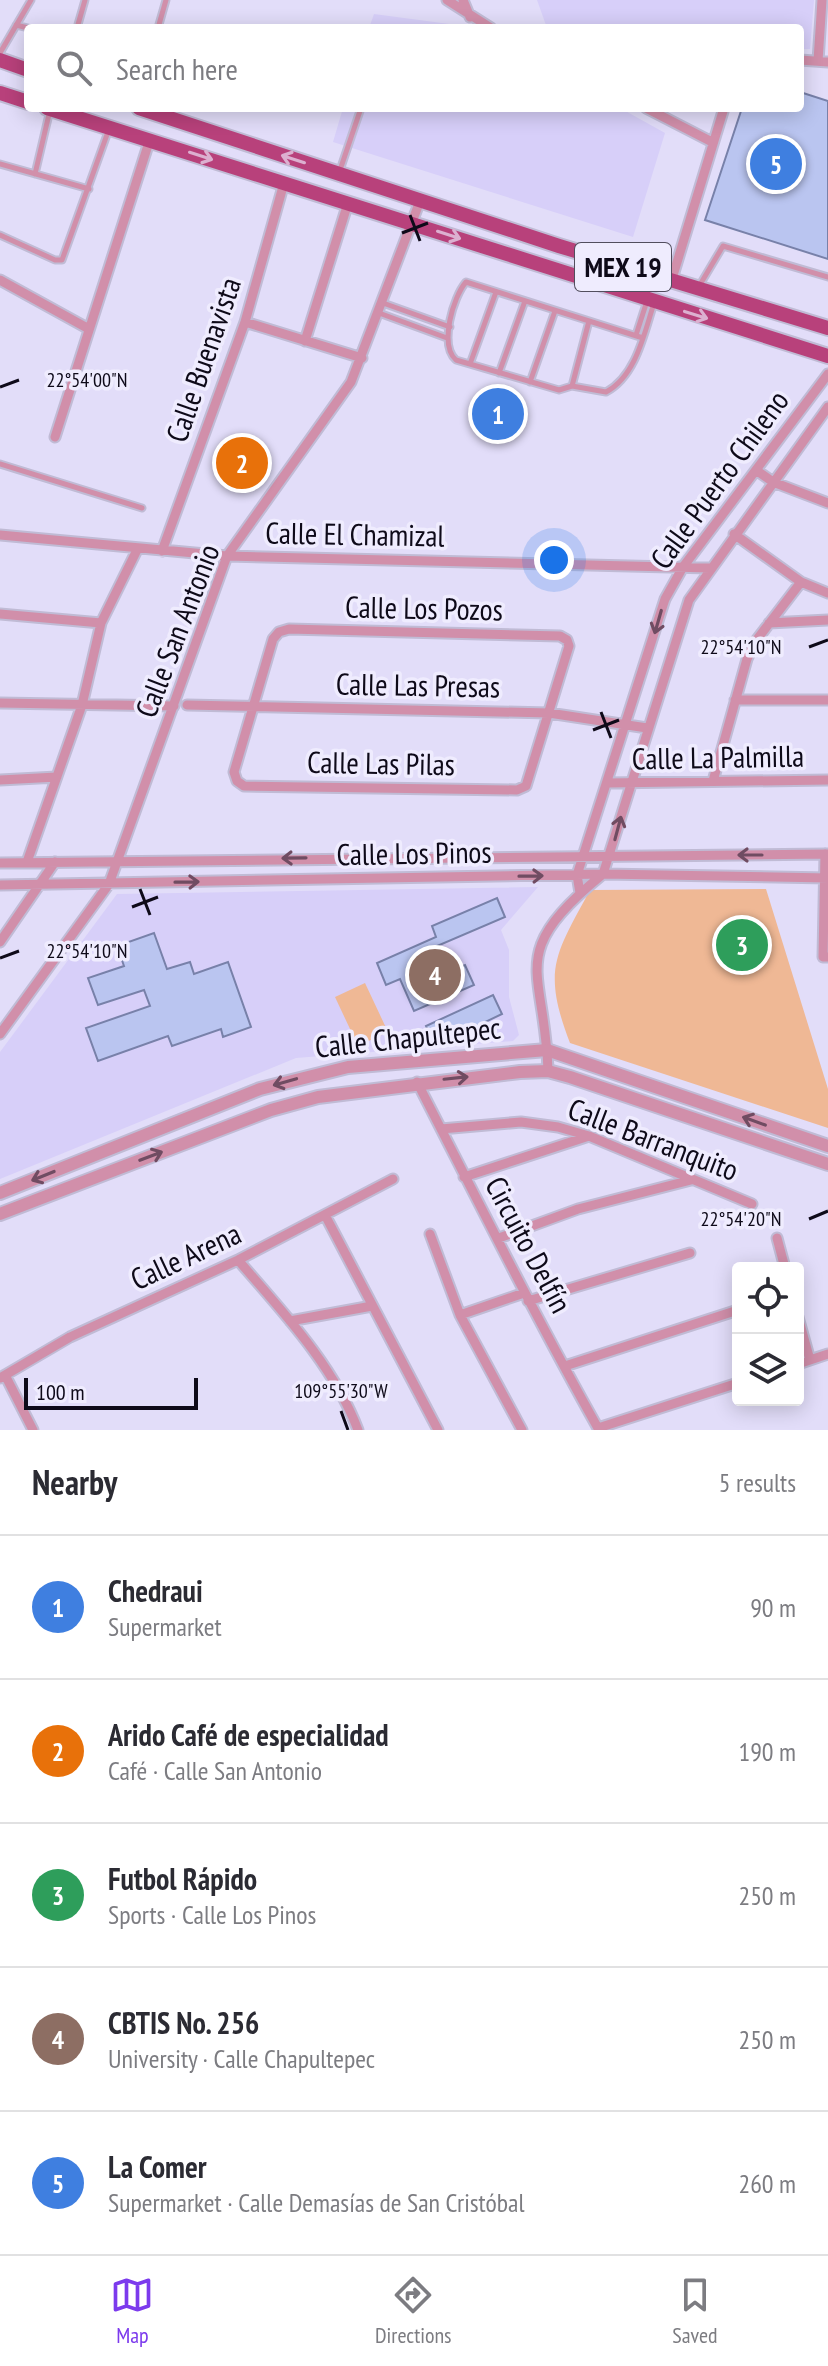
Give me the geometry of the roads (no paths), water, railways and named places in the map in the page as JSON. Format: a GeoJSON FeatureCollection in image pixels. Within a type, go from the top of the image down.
{"type":"FeatureCollection","features":[{"type":"Feature","properties":{"kind":"main road"},"geometry":{"type":"LineString","coordinates":[[0,60],[24,69]]}},
{"type":"Feature","properties":{"kind":"main road"},"geometry":{"type":"LineString","coordinates":[[0,93],[24,101]]}},
{"type":"Feature","properties":{"kind":"main road","name":"MEX 19"},"geometry":{"type":"LineString","coordinates":[[58,112],[828,356]]}},
{"type":"Feature","properties":{"kind":"main road","name":"MEX 19"},"geometry":{"type":"LineString","coordinates":[[151,112],[671,282],[828,328]]}},
{"type":"Feature","properties":{"kind":"main road"},"geometry":{"type":"LineString","coordinates":[[552,269],[559,246]]}},
{"type":"Feature","properties":{"kind":"street"},"geometry":{"type":"LineString","coordinates":[[447,0],[483,24]]}},
{"type":"Feature","properties":{"kind":"street"},"geometry":{"type":"LineString","coordinates":[[463,0],[470,17]]}},
{"type":"Feature","properties":{"kind":"street"},"geometry":{"type":"LineString","coordinates":[[822,0],[823,62]]}},
{"type":"Feature","properties":{"kind":"street"},"geometry":{"type":"LineString","coordinates":[[654,112],[712,142]]}},
{"type":"Feature","properties":{"kind":"street"},"geometry":{"type":"LineString","coordinates":[[671,282],[723,112]]}},
{"type":"Feature","properties":{"kind":"street"},"geometry":{"type":"LineString","coordinates":[[55,437],[150,139]]}},
{"type":"Feature","properties":{"kind":"street","name":"Calle Buenavista"},"geometry":{"type":"LineString","coordinates":[[162,551],[245,322],[284,183]]}},
{"type":"Feature","properties":{"kind":"street","name":"Calle San Antonio"},"geometry":{"type":"LineString","coordinates":[[0,1034],[109,884],[227,556],[351,382],[420,201]]}},
{"type":"Feature","properties":{"kind":"street"},"geometry":{"type":"LineString","coordinates":[[305,341],[348,203]]}},
{"type":"Feature","properties":{"kind":"street"},"geometry":{"type":"LineString","coordinates":[[0,280],[89,329]]}},
{"type":"Feature","properties":{"kind":"street"},"geometry":{"type":"LineString","coordinates":[[245,322],[362,358]]}},
{"type":"Feature","properties":{"kind":"street","name":"Calle Puerto Chileno"},"geometry":{"type":"LineString","coordinates":[[577,875],[628,724],[665,599],[683,567],[828,374]]}},
{"type":"Feature","properties":{"kind":"street","name":"Calle Puerto Chileno"},"geometry":{"type":"LineString","coordinates":[[603,874],[689,600],[828,407]]}},
{"type":"Feature","properties":{"kind":"street"},"geometry":{"type":"LineString","coordinates":[[756,470],[773,482],[828,503]]}},
{"type":"Feature","properties":{"kind":"street"},"geometry":{"type":"LineString","coordinates":[[734,534],[801,582],[828,593]]}},
{"type":"Feature","properties":{"kind":"street","name":"Calle El Chamizal"},"geometry":{"type":"LineString","coordinates":[[0,535],[227,556],[710,568]]}},
{"type":"Feature","properties":{"kind":"street"},"geometry":{"type":"LineString","coordinates":[[27,862],[82,705],[101,623],[137,550]]}},
{"type":"Feature","properties":{"kind":"street"},"geometry":{"type":"LineString","coordinates":[[713,781],[747,659],[769,623],[801,582]]}},
{"type":"Feature","properties":{"kind":"street"},"geometry":{"type":"LineString","coordinates":[[0,614],[101,623]]}},
{"type":"Feature","properties":{"kind":"street"},"geometry":{"type":"LineString","coordinates":[[769,623],[828,620]]}},
{"type":"Feature","properties":{"kind":"street","name":"Calle Los Pozos"},"geometry":{"type":"LineString","coordinates":[[256,706],[273,639],[279,632],[560,636],[567,640],[569,646],[549,713]]}},
{"type":"Feature","properties":{"kind":"street"},"geometry":{"type":"LineString","coordinates":[[735,700],[828,700]]}},
{"type":"Feature","properties":{"kind":"street"},"geometry":{"type":"LineString","coordinates":[[0,703],[174,706]]}},
{"type":"Feature","properties":{"kind":"street","name":"Calle Las Presas"},"geometry":{"type":"LineString","coordinates":[[187,705],[549,713],[647,728]]}},
{"type":"Feature","properties":{"kind":"street","name":"Calle Las Pilas"},"geometry":{"type":"LineString","coordinates":[[256,706],[234,772],[237,781],[244,786],[517,790],[526,786],[549,713]]}},
{"type":"Feature","properties":{"kind":"street"},"geometry":{"type":"LineString","coordinates":[[0,780],[57,777]]}},
{"type":"Feature","properties":{"kind":"street","name":"Calle La Palmilla"},"geometry":{"type":"LineString","coordinates":[[608,783],[828,780]]}},
{"type":"Feature","properties":{"kind":"street"},"geometry":{"type":"LineString","coordinates":[[825,957],[826,854]]}},
{"type":"Feature","properties":{"kind":"street","name":"Calle Los Pinos"},"geometry":{"type":"LineString","coordinates":[[0,863],[826,854]]}},
{"type":"Feature","properties":{"kind":"street"},"geometry":{"type":"LineString","coordinates":[[0,942],[55,862]]}},
{"type":"Feature","properties":{"kind":"street"},"geometry":{"type":"LineString","coordinates":[[548,1071],[534,969],[538,947],[580,893],[603,874]]}},
{"type":"Feature","properties":{"kind":"street","name":"Calle Los Pinos"},"geometry":{"type":"LineString","coordinates":[[0,885],[603,874],[826,878]]}},
{"type":"Feature","properties":{"kind":"street"},"geometry":{"type":"LineString","coordinates":[[577,875],[580,893]]}},
{"type":"Feature","properties":{"kind":"street","name":"Calle Chapultepec"},"geometry":{"type":"LineString","coordinates":[[0,1193],[260,1089],[304,1076],[348,1067],[547,1050],[828,1146]]}},
{"type":"Feature","properties":{"kind":"street","name":"Calle Chapultepec"},"geometry":{"type":"LineString","coordinates":[[0,1214],[271,1110],[318,1097],[417,1082],[548,1071],[828,1164]]}},
{"type":"Feature","properties":{"kind":"street","name":"Circuito Delfín"},"geometry":{"type":"LineString","coordinates":[[417,1082],[464,1177],[499,1238],[526,1297],[599,1429]]}},
{"type":"Feature","properties":{"kind":"street","name":"Calle Barranquito"},"geometry":{"type":"LineString","coordinates":[[441,1129],[521,1122],[589,1136],[752,1204]]}},
{"type":"Feature","properties":{"kind":"street"},"geometry":{"type":"LineString","coordinates":[[464,1177],[589,1136]]}},
{"type":"Feature","properties":{"kind":"street","name":"Calle Arena"},"geometry":{"type":"LineString","coordinates":[[2,1376],[70,1337],[238,1260],[393,1179]]}},
{"type":"Feature","properties":{"kind":"street"},"geometry":{"type":"LineString","coordinates":[[499,1238],[578,1209],[691,1180]]}},
{"type":"Feature","properties":{"kind":"street"},"geometry":{"type":"LineString","coordinates":[[325,1215],[438,1430]]}},
{"type":"Feature","properties":{"kind":"street"},"geometry":{"type":"LineString","coordinates":[[430,1234],[460,1315],[522,1430]]}},
{"type":"Feature","properties":{"kind":"street"},"geometry":{"type":"LineString","coordinates":[[777,1238],[783,1262]]}},
{"type":"Feature","properties":{"kind":"street"},"geometry":{"type":"LineString","coordinates":[[460,1315],[690,1253]]}},
{"type":"Feature","properties":{"kind":"street"},"geometry":{"type":"LineString","coordinates":[[238,1260],[290,1321],[342,1396],[358,1430]]}},
{"type":"Feature","properties":{"kind":"street"},"geometry":{"type":"LineString","coordinates":[[290,1321],[372,1306]]}},
{"type":"Feature","properties":{"kind":"street"},"geometry":{"type":"LineString","coordinates":[[565,1366],[732,1312]]}},
{"type":"Feature","properties":{"kind":"street"},"geometry":{"type":"LineString","coordinates":[[803,1334],[810,1360]]}},
{"type":"Feature","properties":{"kind":"street"},"geometry":{"type":"LineString","coordinates":[[804,1362],[828,1354]]}},
{"type":"Feature","properties":{"kind":"street"},"geometry":{"type":"LineString","coordinates":[[2,1376],[33,1430]]}},
{"type":"Feature","properties":{"kind":"street"},"geometry":{"type":"LineString","coordinates":[[599,1429],[732,1385]]}},
{"type":"Feature","properties":{"kind":"lane"},"geometry":{"type":"LineString","coordinates":[[0,53],[31,0]]}},
{"type":"Feature","properties":{"kind":"lane"},"geometry":{"type":"LineString","coordinates":[[78,24],[85,0]]}},
{"type":"Feature","properties":{"kind":"lane"},"geometry":{"type":"LineString","coordinates":[[159,24],[166,0]]}},
{"type":"Feature","properties":{"kind":"lane"},"geometry":{"type":"LineString","coordinates":[[16,25],[24,27]]}},
{"type":"Feature","properties":{"kind":"lane"},"geometry":{"type":"LineString","coordinates":[[35,174],[47,112]]}},
{"type":"Feature","properties":{"kind":"lane"},"geometry":{"type":"LineString","coordinates":[[338,174],[360,112]]}},
{"type":"Feature","properties":{"kind":"lane"},"geometry":{"type":"LineString","coordinates":[[0,235],[55,260],[62,260],[110,128]]}},
{"type":"Feature","properties":{"kind":"lane"},"geometry":{"type":"LineString","coordinates":[[0,164],[89,189]]}},
{"type":"Feature","properties":{"kind":"lane"},"geometry":{"type":"LineString","coordinates":[[697,290],[723,246],[828,277]]}},
{"type":"Feature","properties":{"kind":"lane"},"geometry":{"type":"LineString","coordinates":[[640,337],[466,282],[447,338],[450,355],[470,364],[559,390],[572,386],[599,392],[611,390],[630,368],[640,337],[651,301]]}},
{"type":"Feature","properties":{"kind":"lane"},"geometry":{"type":"LineString","coordinates":[[470,364],[496,292]]}},
{"type":"Feature","properties":{"kind":"lane"},"geometry":{"type":"LineString","coordinates":[[499,373],[525,301]]}},
{"type":"Feature","properties":{"kind":"lane"},"geometry":{"type":"LineString","coordinates":[[381,308],[450,327]]}},
{"type":"Feature","properties":{"kind":"lane"},"geometry":{"type":"LineString","coordinates":[[381,308],[447,338]]}},
{"type":"Feature","properties":{"kind":"lane"},"geometry":{"type":"LineString","coordinates":[[530,382],[555,311]]}},
{"type":"Feature","properties":{"kind":"lane"},"geometry":{"type":"LineString","coordinates":[[572,386],[589,321]]}},
{"type":"Feature","properties":{"kind":"lane"},"geometry":{"type":"LineString","coordinates":[[0,464],[142,508]]}},
{"type":"Feature","properties":{"kind":"place","name":"La Comer"},"geometry":{"type":"Point","coordinates":[776,164]}},
{"type":"Feature","properties":{"kind":"place","name":"Chedraui"},"geometry":{"type":"Point","coordinates":[498,414]}},
{"type":"Feature","properties":{"kind":"place","name":"Arido Café de especialidad"},"geometry":{"type":"Point","coordinates":[242,463]}},
{"type":"Feature","properties":{"kind":"place","name":"Futbol Rápido"},"geometry":{"type":"Point","coordinates":[742,945]}},
{"type":"Feature","properties":{"kind":"place","name":"CBTIS No. 256"},"geometry":{"type":"Point","coordinates":[435,975]}}]}
